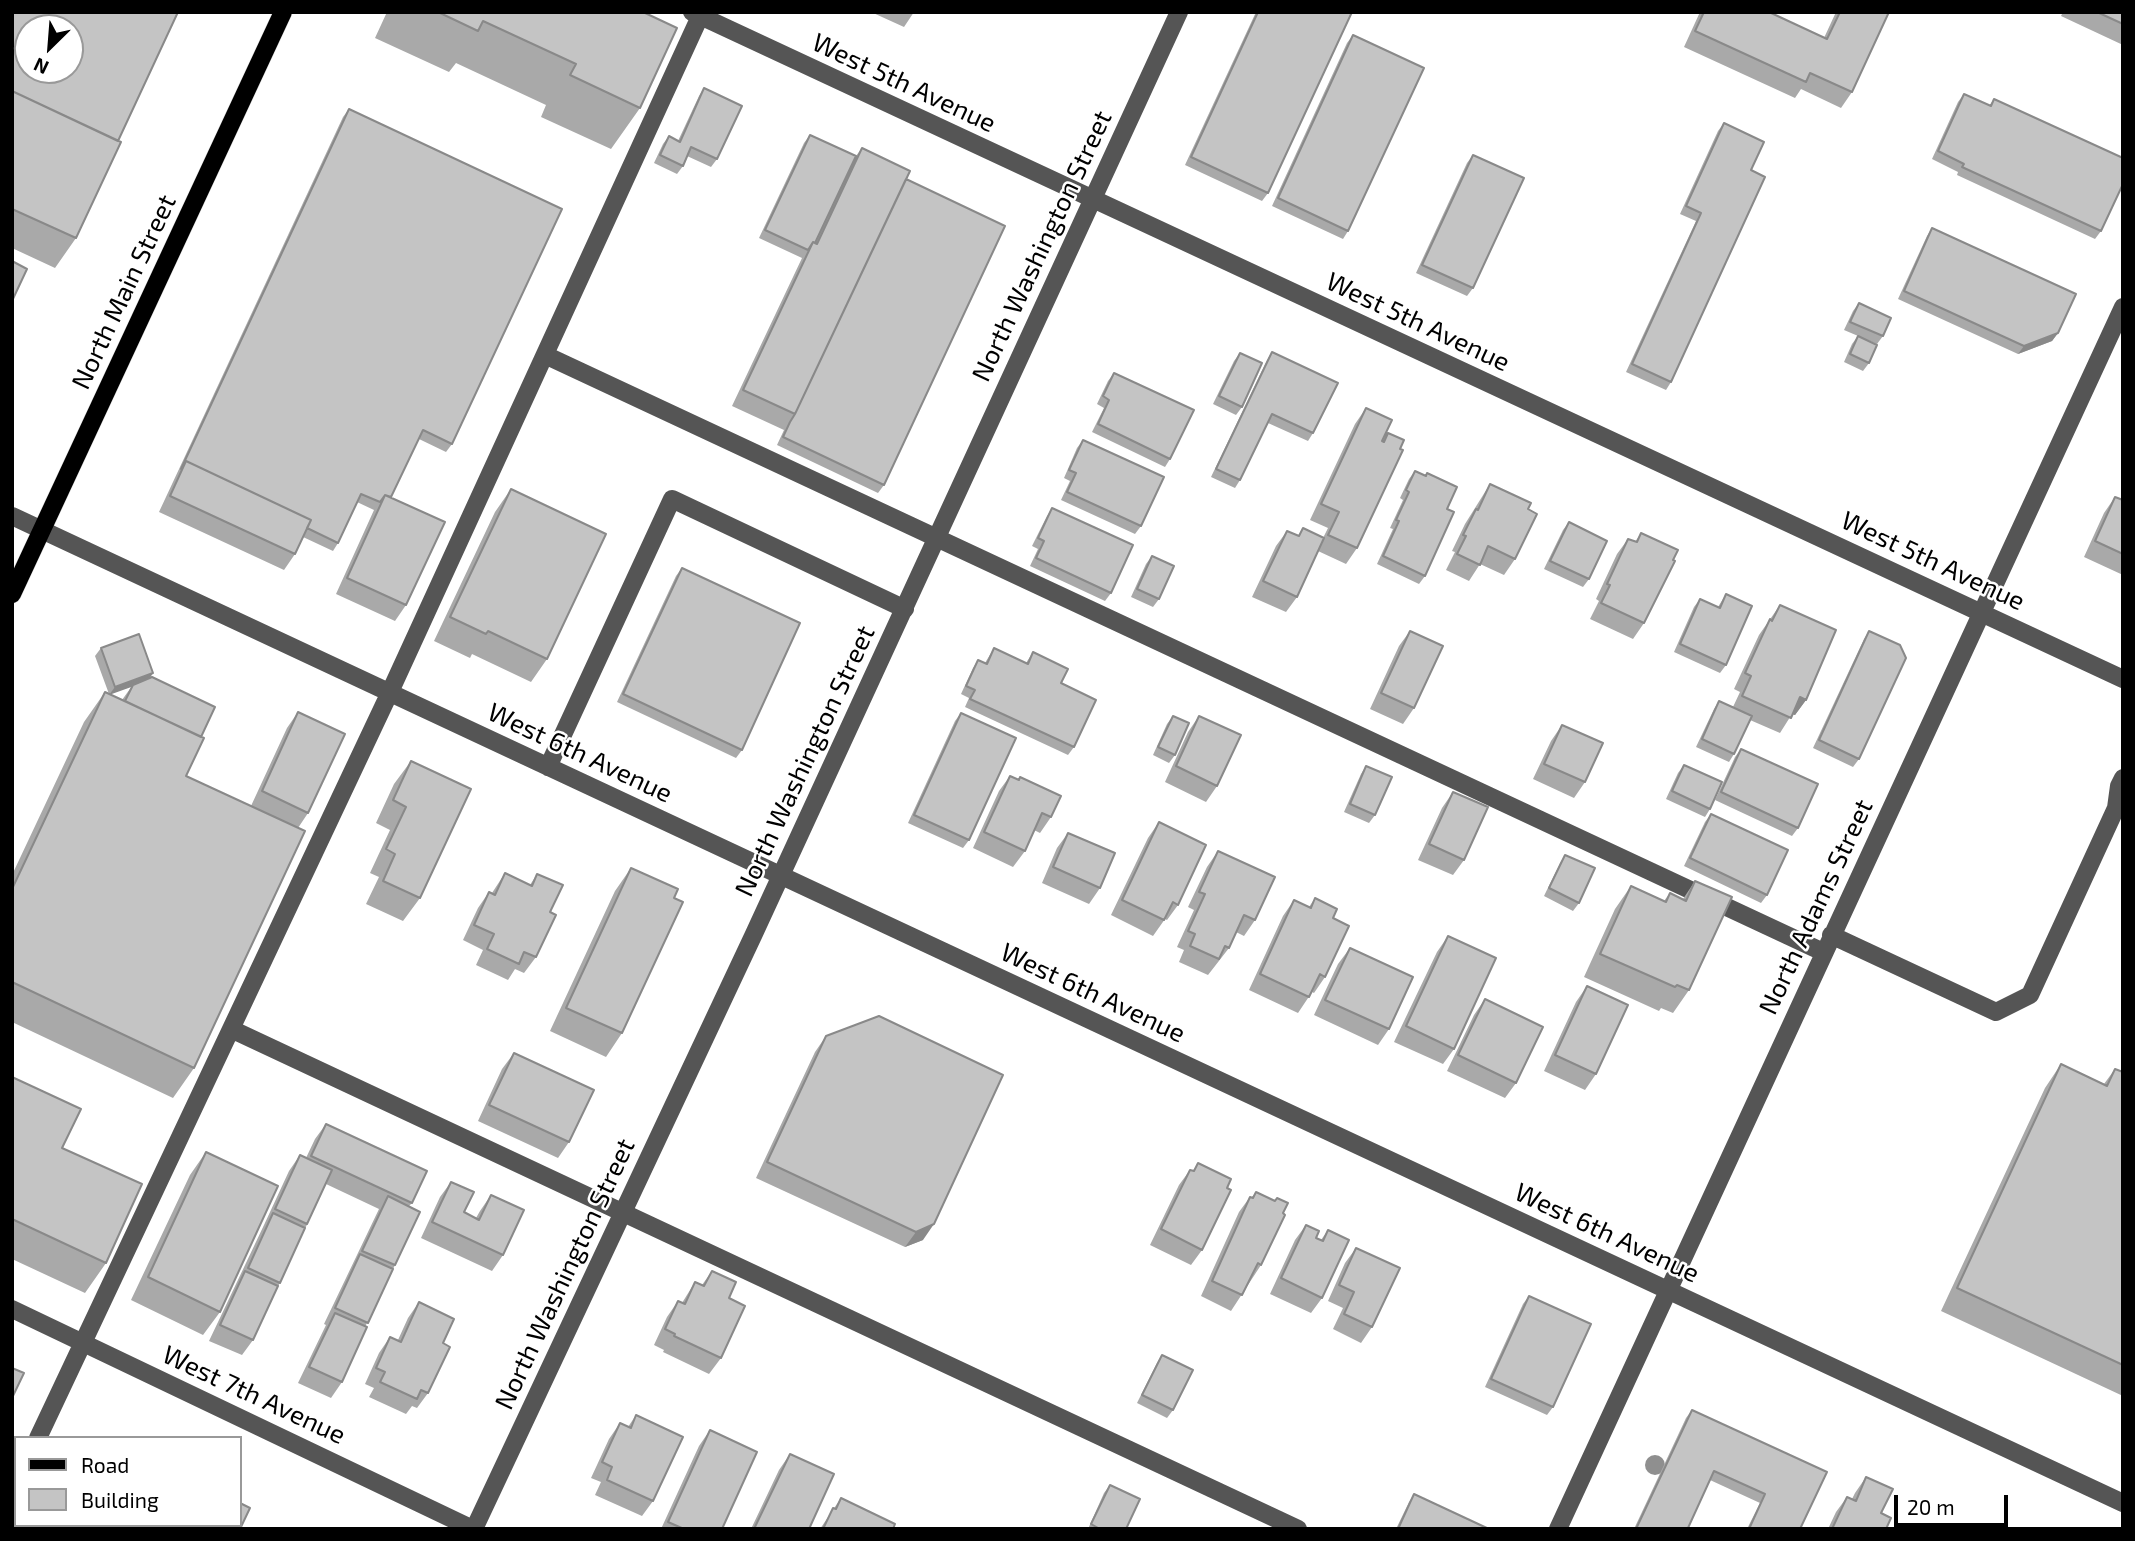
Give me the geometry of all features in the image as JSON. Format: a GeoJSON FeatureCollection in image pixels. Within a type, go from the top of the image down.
{"type":"FeatureCollection","features":[{"type":"Feature","properties":{"kind":"main road","name":"North Main Street"},"geometry":{"type":"LineString","coordinates":[[12,594],[283,12]]}},
{"type":"Feature","properties":{"kind":"street","name":"North Washington Street"},"geometry":{"type":"LineString","coordinates":[[473,1529],[905,609],[1179,12]]}},
{"type":"Feature","properties":{"kind":"street","name":"West 5th Avenue"},"geometry":{"type":"LineString","coordinates":[[698,14],[2123,679]]}},
{"type":"Feature","properties":{"kind":"street"},"geometry":{"type":"LineString","coordinates":[[39,1436],[390,692],[698,14]]}},
{"type":"Feature","properties":{"kind":"street","name":"North Adams Street"},"geometry":{"type":"LineString","coordinates":[[1558,1529],[2123,307]]}},
{"type":"Feature","properties":{"kind":"street"},"geometry":{"type":"LineString","coordinates":[[545,355],[937,540],[1827,944],[1996,1012],[2030,995],[2116,808],[2123,778]]}},
{"type":"Feature","properties":{"kind":"street"},"geometry":{"type":"LineString","coordinates":[[548,767],[672,499],[905,609]]}},
{"type":"Feature","properties":{"kind":"street","name":"West 6th Avenue"},"geometry":{"type":"LineString","coordinates":[[12,516],[2123,1503]]}},
{"type":"Feature","properties":{"kind":"street"},"geometry":{"type":"LineString","coordinates":[[231,1029],[1298,1529]]}},
{"type":"Feature","properties":{"kind":"street","name":"West 7th Avenue"},"geometry":{"type":"LineString","coordinates":[[12,1309],[473,1529]]}},
{"type":"Feature","properties":{"kind":"building"},"geometry":{"type":"Polygon","coordinates":[[[12,12],[178,12],[118,141],[12,91],[12,12]]]}},
{"type":"Feature","properties":{"kind":"building"},"geometry":{"type":"Polygon","coordinates":[[[438,12],[643,12],[677,28],[640,108],[570,75],[576,64],[483,21],[478,31],[438,12]]]}},
{"type":"Feature","properties":{"kind":"building"},"geometry":{"type":"Polygon","coordinates":[[[1258,12],[1352,12],[1268,193],[1191,157],[1258,12]]]}},
{"type":"Feature","properties":{"kind":"building"},"geometry":{"type":"Polygon","coordinates":[[[1704,12],[1769,12],[1827,39],[1840,12],[1889,12],[1852,92],[1810,73],[1806,82],[1695,31],[1704,12]]]}},
{"type":"Feature","properties":{"kind":"building"},"geometry":{"type":"Polygon","coordinates":[[[2097,12],[2123,12],[2123,24],[2097,12]]]}},
{"type":"Feature","properties":{"kind":"building"},"geometry":{"type":"Polygon","coordinates":[[[1353,35],[1424,68],[1348,231],[1278,198],[1353,35]]]}},
{"type":"Feature","properties":{"kind":"building"},"geometry":{"type":"Polygon","coordinates":[[[704,88],[742,106],[717,159],[691,147],[683,166],[660,155],[669,136],[680,142],[704,88]]]}},
{"type":"Feature","properties":{"kind":"building"},"geometry":{"type":"Polygon","coordinates":[[[12,91],[121,142],[76,238],[12,209],[12,91]]]}},
{"type":"Feature","properties":{"kind":"building"},"geometry":{"type":"Polygon","coordinates":[[[1964,94],[1991,106],[1994,99],[2123,158],[2123,184],[2101,231],[1962,167],[1964,164],[1938,151],[1964,94]]]}},
{"type":"Feature","properties":{"kind":"building"},"geometry":{"type":"Polygon","coordinates":[[[349,109],[562,209],[452,444],[423,430],[391,497],[385,495],[380,502],[361,494],[338,543],[307,528],[311,520],[186,461],[181,469],[349,109]]]}},
{"type":"Feature","properties":{"kind":"building"},"geometry":{"type":"Polygon","coordinates":[[[1724,123],[1764,142],[1751,170],[1765,177],[1671,382],[1632,364],[1701,213],[1686,206],[1724,123]]]}},
{"type":"Feature","properties":{"kind":"building"},"geometry":{"type":"Polygon","coordinates":[[[810,135],[856,156],[815,243],[813,242],[808,250],[765,230],[810,135]]]}},
{"type":"Feature","properties":{"kind":"building"},"geometry":{"type":"Polygon","coordinates":[[[862,148],[910,171],[795,414],[743,390],[813,242],[817,244],[862,148]]]}},
{"type":"Feature","properties":{"kind":"building"},"geometry":{"type":"Polygon","coordinates":[[[1473,155],[1524,178],[1473,288],[1422,265],[1473,155]]]}},
{"type":"Feature","properties":{"kind":"building"},"geometry":{"type":"Polygon","coordinates":[[[906,179],[1005,226],[884,485],[783,437],[906,179]]]}},
{"type":"Feature","properties":{"kind":"building"},"geometry":{"type":"Polygon","coordinates":[[[1932,228],[2076,294],[2058,333],[2024,346],[1904,291],[1932,228]]]}},
{"type":"Feature","properties":{"kind":"building"},"geometry":{"type":"Polygon","coordinates":[[[12,261],[27,269],[12,301],[12,261]]]}},
{"type":"Feature","properties":{"kind":"building"},"geometry":{"type":"Polygon","coordinates":[[[1859,303],[1891,318],[1883,336],[1850,322],[1859,303]]]}},
{"type":"Feature","properties":{"kind":"building"},"geometry":{"type":"Polygon","coordinates":[[[1858,336],[1877,345],[1869,363],[1850,354],[1858,336]]]}},
{"type":"Feature","properties":{"kind":"building"},"geometry":{"type":"Polygon","coordinates":[[[1272,352],[1338,383],[1313,433],[1272,414],[1240,480],[1216,469],[1272,352]]]}},
{"type":"Feature","properties":{"kind":"building"},"geometry":{"type":"Polygon","coordinates":[[[1240,353],[1262,363],[1242,407],[1219,396],[1240,353]]]}},
{"type":"Feature","properties":{"kind":"building"},"geometry":{"type":"Polygon","coordinates":[[[1114,373],[1194,410],[1170,459],[1098,424],[1109,400],[1103,396],[1114,373]]]}},
{"type":"Feature","properties":{"kind":"building"},"geometry":{"type":"Polygon","coordinates":[[[1366,408],[1392,420],[1382,441],[1384,442],[1388,433],[1404,440],[1400,449],[1403,450],[1357,548],[1328,535],[1339,512],[1321,504],[1366,408]]]}},
{"type":"Feature","properties":{"kind":"building"},"geometry":{"type":"Polygon","coordinates":[[[1083,440],[1164,477],[1141,526],[1067,492],[1076,473],[1069,470],[1083,440]]]}},
{"type":"Feature","properties":{"kind":"building"},"geometry":{"type":"Polygon","coordinates":[[[186,461],[311,520],[295,554],[170,496],[186,461]]]}},
{"type":"Feature","properties":{"kind":"building"},"geometry":{"type":"Polygon","coordinates":[[[1415,471],[1426,476],[1427,473],[1457,487],[1447,509],[1454,512],[1425,576],[1383,556],[1399,521],[1396,520],[1415,471]]]}},
{"type":"Feature","properties":{"kind":"building"},"geometry":{"type":"Polygon","coordinates":[[[1490,484],[1531,503],[1528,509],[1537,514],[1515,559],[1488,546],[1480,565],[1457,554],[1466,536],[1463,535],[1490,484]]]}},
{"type":"Feature","properties":{"kind":"building"},"geometry":{"type":"Polygon","coordinates":[[[511,489],[606,534],[547,659],[488,631],[486,634],[450,617],[511,489]]]}},
{"type":"Feature","properties":{"kind":"building"},"geometry":{"type":"Polygon","coordinates":[[[385,495],[445,522],[406,605],[347,578],[385,495]]]}},
{"type":"Feature","properties":{"kind":"building"},"geometry":{"type":"Polygon","coordinates":[[[2115,497],[2123,500],[2123,554],[2095,541],[2115,497]]]}},
{"type":"Feature","properties":{"kind":"building"},"geometry":{"type":"Polygon","coordinates":[[[1052,508],[1133,545],[1111,593],[1036,558],[1044,541],[1038,538],[1052,508]]]}},
{"type":"Feature","properties":{"kind":"building"},"geometry":{"type":"Polygon","coordinates":[[[1569,522],[1607,541],[1589,579],[1550,561],[1569,522]]]}},
{"type":"Feature","properties":{"kind":"building"},"geometry":{"type":"Polygon","coordinates":[[[1303,528],[1324,538],[1297,597],[1263,581],[1287,531],[1299,536],[1303,528]]]}},
{"type":"Feature","properties":{"kind":"building"},"geometry":{"type":"Polygon","coordinates":[[[1641,533],[1678,550],[1644,623],[1601,603],[1628,539],[1637,542],[1641,533]]]}},
{"type":"Feature","properties":{"kind":"building"},"geometry":{"type":"Polygon","coordinates":[[[1152,556],[1174,566],[1159,599],[1137,589],[1152,556]]]}},
{"type":"Feature","properties":{"kind":"building"},"geometry":{"type":"Polygon","coordinates":[[[682,568],[800,623],[742,750],[623,694],[682,568]]]}},
{"type":"Feature","properties":{"kind":"building"},"geometry":{"type":"Polygon","coordinates":[[[1726,594],[1752,606],[1726,665],[1680,644],[1700,599],[1720,608],[1726,594]]]}},
{"type":"Feature","properties":{"kind":"building"},"geometry":{"type":"Polygon","coordinates":[[[1780,605],[1836,630],[1806,700],[1800,697],[1791,718],[1742,696],[1751,676],[1745,673],[1770,619],[1772,621],[1780,605]]]}},
{"type":"Feature","properties":{"kind":"building"},"geometry":{"type":"Polygon","coordinates":[[[1410,631],[1443,646],[1414,708],[1381,693],[1410,631]]]}},
{"type":"Feature","properties":{"kind":"building"},"geometry":{"type":"Polygon","coordinates":[[[1869,631],[1900,645],[1906,658],[1859,759],[1819,740],[1869,631]]]}},
{"type":"Feature","properties":{"kind":"building"},"geometry":{"type":"Polygon","coordinates":[[[139,634],[153,673],[115,687],[101,648],[139,634]]]}},
{"type":"Feature","properties":{"kind":"building"},"geometry":{"type":"Polygon","coordinates":[[[994,648],[1028,664],[1033,652],[1068,669],[1061,683],[1096,700],[1074,747],[970,699],[975,690],[966,686],[978,660],[987,664],[994,648]]]}},
{"type":"Feature","properties":{"kind":"building"},"geometry":{"type":"Polygon","coordinates":[[[152,677],[215,707],[201,737],[125,701],[133,685],[152,677]]]}},
{"type":"Feature","properties":{"kind":"building"},"geometry":{"type":"Polygon","coordinates":[[[105,692],[204,738],[186,776],[305,831],[194,1068],[12,982],[12,889],[105,692]]]}},
{"type":"Feature","properties":{"kind":"building"},"geometry":{"type":"Polygon","coordinates":[[[1719,701],[1752,716],[1734,754],[1702,739],[1719,701]]]}},
{"type":"Feature","properties":{"kind":"building"},"geometry":{"type":"Polygon","coordinates":[[[298,712],[345,734],[308,813],[262,791],[298,712]]]}},
{"type":"Feature","properties":{"kind":"building"},"geometry":{"type":"Polygon","coordinates":[[[961,713],[1016,738],[969,840],[914,815],[961,713]]]}},
{"type":"Feature","properties":{"kind":"building"},"geometry":{"type":"Polygon","coordinates":[[[1173,716],[1189,723],[1175,755],[1158,747],[1173,716]]]}},
{"type":"Feature","properties":{"kind":"building"},"geometry":{"type":"Polygon","coordinates":[[[1199,716],[1241,735],[1217,786],[1176,766],[1199,716]]]}},
{"type":"Feature","properties":{"kind":"building"},"geometry":{"type":"Polygon","coordinates":[[[1562,725],[1603,743],[1585,782],[1544,764],[1562,725]]]}},
{"type":"Feature","properties":{"kind":"building"},"geometry":{"type":"Polygon","coordinates":[[[1741,749],[1818,784],[1798,828],[1721,792],[1741,749]]]}},
{"type":"Feature","properties":{"kind":"building"},"geometry":{"type":"Polygon","coordinates":[[[411,761],[471,789],[420,898],[383,881],[395,854],[386,849],[406,807],[393,800],[411,761]]]}},
{"type":"Feature","properties":{"kind":"building"},"geometry":{"type":"Polygon","coordinates":[[[1684,765],[1722,782],[1710,809],[1672,791],[1684,765]]]}},
{"type":"Feature","properties":{"kind":"building"},"geometry":{"type":"Polygon","coordinates":[[[1366,766],[1392,777],[1375,815],[1350,804],[1366,766]]]}},
{"type":"Feature","properties":{"kind":"building"},"geometry":{"type":"Polygon","coordinates":[[[1010,776],[1019,780],[1020,777],[1061,796],[1051,817],[1042,813],[1025,851],[984,832],[1010,776]]]}},
{"type":"Feature","properties":{"kind":"building"},"geometry":{"type":"Polygon","coordinates":[[[1453,792],[1488,807],[1464,860],[1429,844],[1453,792]]]}},
{"type":"Feature","properties":{"kind":"building"},"geometry":{"type":"Polygon","coordinates":[[[1711,814],[1788,850],[1767,895],[1690,858],[1711,814]]]}},
{"type":"Feature","properties":{"kind":"building"},"geometry":{"type":"Polygon","coordinates":[[[1159,822],[1206,845],[1178,905],[1173,902],[1164,920],[1122,900],[1159,822]]]}},
{"type":"Feature","properties":{"kind":"building"},"geometry":{"type":"Polygon","coordinates":[[[1068,833],[1115,853],[1100,888],[1053,867],[1068,833]]]}},
{"type":"Feature","properties":{"kind":"building"},"geometry":{"type":"Polygon","coordinates":[[[1218,851],[1275,877],[1255,920],[1244,915],[1229,948],[1225,946],[1219,959],[1190,946],[1195,934],[1188,931],[1205,894],[1199,892],[1218,851]]]}},
{"type":"Feature","properties":{"kind":"building"},"geometry":{"type":"Polygon","coordinates":[[[1565,855],[1595,868],[1579,903],[1549,888],[1565,855]]]}},
{"type":"Feature","properties":{"kind":"building"},"geometry":{"type":"Polygon","coordinates":[[[631,868],[678,889],[674,898],[683,902],[622,1033],[566,1008],[631,868]]]}},
{"type":"Feature","properties":{"kind":"building"},"geometry":{"type":"Polygon","coordinates":[[[505,873],[532,886],[537,874],[563,885],[550,912],[556,915],[536,957],[524,952],[519,964],[487,949],[494,934],[474,925],[489,892],[495,895],[505,873]]]}},
{"type":"Feature","properties":{"kind":"building"},"geometry":{"type":"Polygon","coordinates":[[[1695,881],[1732,897],[1689,990],[1677,985],[1675,987],[1600,954],[1631,886],[1666,902],[1670,893],[1686,901],[1695,881]]]}},
{"type":"Feature","properties":{"kind":"building"},"geometry":{"type":"Polygon","coordinates":[[[1315,898],[1337,909],[1333,918],[1349,926],[1325,977],[1320,974],[1309,997],[1260,974],[1294,900],[1311,908],[1315,898]]]}},
{"type":"Feature","properties":{"kind":"building"},"geometry":{"type":"Polygon","coordinates":[[[1448,936],[1496,958],[1454,1049],[1406,1026],[1448,936]]]}},
{"type":"Feature","properties":{"kind":"building"},"geometry":{"type":"Polygon","coordinates":[[[1350,948],[1413,977],[1389,1029],[1325,1000],[1350,948]]]}},
{"type":"Feature","properties":{"kind":"building"},"geometry":{"type":"Polygon","coordinates":[[[1587,986],[1628,1005],[1596,1074],[1555,1055],[1587,986]]]}},
{"type":"Feature","properties":{"kind":"building"},"geometry":{"type":"Polygon","coordinates":[[[1485,999],[1543,1027],[1516,1083],[1458,1055],[1485,999]]]}},
{"type":"Feature","properties":{"kind":"building"},"geometry":{"type":"Polygon","coordinates":[[[879,1016],[1003,1075],[934,1224],[916,1232],[767,1162],[826,1036],[879,1016]]]}},
{"type":"Feature","properties":{"kind":"building"},"geometry":{"type":"Polygon","coordinates":[[[514,1053],[594,1090],[569,1142],[489,1105],[514,1053]]]}},
{"type":"Feature","properties":{"kind":"building"},"geometry":{"type":"Polygon","coordinates":[[[2061,1064],[2107,1086],[2115,1069],[2123,1072],[2123,1365],[1957,1288],[2061,1064]]]}},
{"type":"Feature","properties":{"kind":"building"},"geometry":{"type":"Polygon","coordinates":[[[12,1077],[81,1109],[62,1148],[142,1184],[106,1263],[12,1219],[12,1077]]]}},
{"type":"Feature","properties":{"kind":"building"},"geometry":{"type":"Polygon","coordinates":[[[326,1124],[427,1171],[412,1203],[311,1156],[326,1124]]]}},
{"type":"Feature","properties":{"kind":"building"},"geometry":{"type":"Polygon","coordinates":[[[206,1152],[278,1186],[220,1312],[148,1277],[206,1152]]]}},
{"type":"Feature","properties":{"kind":"building"},"geometry":{"type":"Polygon","coordinates":[[[300,1155],[332,1170],[307,1224],[275,1209],[300,1155]]]}},
{"type":"Feature","properties":{"kind":"building"},"geometry":{"type":"Polygon","coordinates":[[[1198,1163],[1231,1179],[1227,1188],[1231,1190],[1202,1250],[1161,1229],[1190,1170],[1194,1171],[1198,1163]]]}},
{"type":"Feature","properties":{"kind":"building"},"geometry":{"type":"Polygon","coordinates":[[[451,1182],[474,1192],[464,1212],[479,1220],[491,1195],[524,1210],[503,1255],[432,1222],[451,1182]]]}},
{"type":"Feature","properties":{"kind":"building"},"geometry":{"type":"Polygon","coordinates":[[[1256,1192],[1275,1201],[1277,1198],[1288,1203],[1261,1265],[1258,1263],[1242,1295],[1212,1281],[1250,1197],[1253,1198],[1256,1192]]]}},
{"type":"Feature","properties":{"kind":"building"},"geometry":{"type":"Polygon","coordinates":[[[388,1196],[420,1212],[395,1265],[362,1251],[388,1196]]]}},
{"type":"Feature","properties":{"kind":"building"},"geometry":{"type":"Polygon","coordinates":[[[273,1213],[305,1228],[280,1283],[248,1268],[273,1213]]]}},
{"type":"Feature","properties":{"kind":"building"},"geometry":{"type":"Polygon","coordinates":[[[1306,1225],[1319,1231],[1316,1238],[1323,1241],[1328,1230],[1349,1240],[1322,1298],[1281,1278],[1306,1225]]]}},
{"type":"Feature","properties":{"kind":"building"},"geometry":{"type":"Polygon","coordinates":[[[1356,1248],[1400,1268],[1372,1327],[1344,1314],[1354,1292],[1339,1285],[1356,1248]]]}},
{"type":"Feature","properties":{"kind":"building"},"geometry":{"type":"Polygon","coordinates":[[[360,1254],[393,1269],[368,1323],[335,1308],[360,1254]]]}},
{"type":"Feature","properties":{"kind":"building"},"geometry":{"type":"Polygon","coordinates":[[[245,1271],[278,1286],[253,1340],[220,1325],[245,1271]]]}},
{"type":"Feature","properties":{"kind":"building"},"geometry":{"type":"Polygon","coordinates":[[[712,1271],[736,1282],[729,1298],[745,1306],[721,1358],[665,1329],[678,1301],[685,1304],[695,1282],[704,1286],[712,1271]]]}},
{"type":"Feature","properties":{"kind":"building"},"geometry":{"type":"Polygon","coordinates":[[[1529,1296],[1591,1324],[1553,1407],[1491,1379],[1529,1296]]]}},
{"type":"Feature","properties":{"kind":"building"},"geometry":{"type":"Polygon","coordinates":[[[419,1302],[454,1319],[443,1343],[450,1347],[428,1393],[421,1390],[417,1399],[380,1382],[385,1372],[376,1368],[390,1337],[401,1342],[419,1302]]]}},
{"type":"Feature","properties":{"kind":"building"},"geometry":{"type":"Polygon","coordinates":[[[335,1313],[367,1327],[342,1382],[309,1367],[335,1313]]]}},
{"type":"Feature","properties":{"kind":"building"},"geometry":{"type":"Polygon","coordinates":[[[1162,1355],[1193,1370],[1173,1410],[1142,1395],[1162,1355]]]}},
{"type":"Feature","properties":{"kind":"building"},"geometry":{"type":"Polygon","coordinates":[[[12,1368],[24,1373],[12,1398],[12,1368]]]}},
{"type":"Feature","properties":{"kind":"building"},"geometry":{"type":"Polygon","coordinates":[[[1692,1410],[1827,1472],[1800,1529],[1749,1529],[1765,1494],[1714,1471],[1689,1529],[1636,1529],[1692,1410]]]}},
{"type":"Feature","properties":{"kind":"building"},"geometry":{"type":"Polygon","coordinates":[[[636,1415],[683,1437],[653,1501],[607,1480],[612,1467],[602,1462],[620,1423],[631,1428],[636,1415]]]}},
{"type":"Feature","properties":{"kind":"building"},"geometry":{"type":"Polygon","coordinates":[[[710,1430],[757,1452],[722,1529],[684,1529],[668,1522],[710,1430]]]}},
{"type":"Feature","properties":{"kind":"building"},"geometry":{"type":"Polygon","coordinates":[[[790,1454],[834,1474],[809,1529],[754,1529],[790,1454]]]}},
{"type":"Feature","properties":{"kind":"building"},"geometry":{"type":"Polygon","coordinates":[[[1866,1477],[1893,1489],[1881,1513],[1891,1518],[1886,1529],[1832,1529],[1847,1497],[1856,1501],[1866,1477]]]}},
{"type":"Feature","properties":{"kind":"building"},"geometry":{"type":"Polygon","coordinates":[[[1110,1485],[1140,1499],[1126,1529],[1100,1529],[1091,1524],[1110,1485]]]}},
{"type":"Feature","properties":{"kind":"building"},"geometry":{"type":"Polygon","coordinates":[[[1414,1494],[1489,1529],[1398,1529],[1414,1494]]]}},
{"type":"Feature","properties":{"kind":"building"},"geometry":{"type":"Polygon","coordinates":[[[841,1498],[895,1524],[893,1529],[823,1529],[841,1498]]]}},
{"type":"Feature","properties":{"kind":"building"},"geometry":{"type":"Polygon","coordinates":[[[242,1504],[250,1508],[242,1525],[242,1504]]]}},
{"type":"Feature","properties":{"kind":"building"},"geometry":{"type":"Polygon","coordinates":[[[106,1527],[130,1527],[130,1529],[106,1527]]]}},
{"type":"Feature","properties":{"kind":"building"},"geometry":{"type":"Polygon","coordinates":[[[168,1527],[241,1527],[240,1529],[168,1527]]]}}]}
